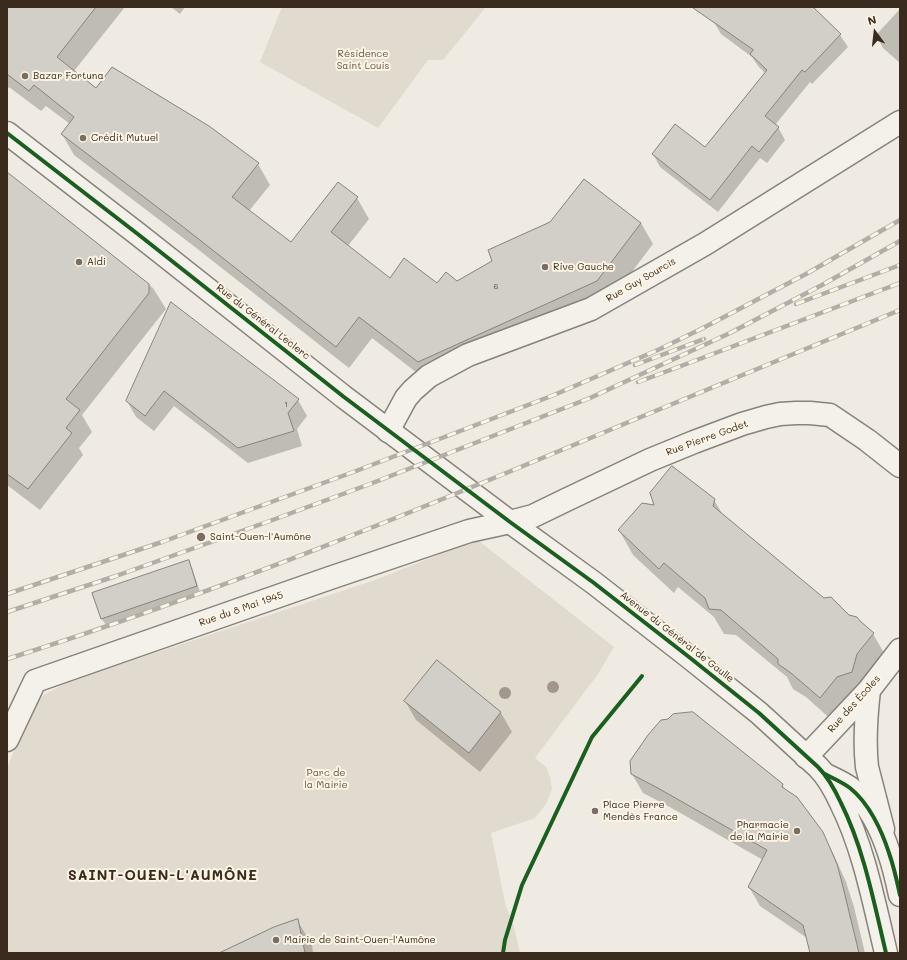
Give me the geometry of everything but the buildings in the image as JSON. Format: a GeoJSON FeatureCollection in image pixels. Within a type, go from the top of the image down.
{"type":"FeatureCollection","features":[{"type":"Feature","properties":{"kind":"street","name":"Rue Guy Sourcis"},"geometry":{"type":"LineString","coordinates":[[388,431],[406,398],[429,376],[468,355],[591,309],[705,244],[900,122]]}},
{"type":"Feature","properties":{"kind":"street","name":"Rue du Général Leclerc"},"geometry":{"type":"LineString","coordinates":[[7,133],[145,239],[344,397],[510,522]]}},
{"type":"Feature","properties":{"kind":"street","name":"Rue Pierre Godet"},"geometry":{"type":"LineString","coordinates":[[510,522],[533,516],[650,460],[694,442],[742,424],[780,414],[803,412],[830,415],[867,440],[900,466]]}},
{"type":"Feature","properties":{"kind":"street","name":"Rue du 8 Mai 1945"},"geometry":{"type":"LineString","coordinates":[[7,740],[35,681],[469,531],[510,522]]}},
{"type":"Feature","properties":{"kind":"street","name":"Avenue du Général de Gaulle"},"geometry":{"type":"LineString","coordinates":[[510,522],[594,583],[689,657],[759,713],[825,774],[850,788],[871,812],[879,829],[890,854],[900,895]]}},
{"type":"Feature","properties":{"kind":"street","name":"Rue des Écoles"},"geometry":{"type":"LineString","coordinates":[[806,757],[869,690],[900,650]]}},
{"type":"Feature","properties":{"kind":"street"},"geometry":{"type":"LineString","coordinates":[[869,690],[866,724],[867,767],[890,854]]}},
{"type":"Feature","properties":{"kind":"street","name":"Avenue du Général de Gaulle"},"geometry":{"type":"LineString","coordinates":[[825,774],[847,813],[861,852],[886,953]]}},
{"type":"Feature","properties":{"kind":"green space","name":"Résidence Saint Louis"},"geometry":{"type":"Polygon","coordinates":[[[282,7],[486,7],[443,60],[428,60],[378,128],[260,62],[282,7]]]}},
{"type":"Feature","properties":{"kind":"green space","name":"Parc de la Mairie"},"geometry":{"type":"Polygon","coordinates":[[[479,541],[614,647],[598,674],[535,758],[546,767],[550,777],[552,789],[546,804],[535,818],[491,833],[505,903],[514,927],[520,953],[7,953],[7,768],[33,706],[45,694],[65,684],[104,670],[375,580],[453,549],[479,541]]]}},
{"type":"Feature","properties":{"kind":"railway"},"geometry":{"type":"LineString","coordinates":[[7,594],[162,542],[356,471],[554,395],[660,349],[703,328],[806,274],[900,220]]}},
{"type":"Feature","properties":{"kind":"railway"},"geometry":{"type":"LineString","coordinates":[[7,612],[116,576],[267,522],[370,484],[590,398],[730,333],[822,285],[900,241]]}},
{"type":"Feature","properties":{"kind":"railway"},"geometry":{"type":"LineString","coordinates":[[796,304],[900,265]]}},
{"type":"Feature","properties":{"kind":"railway"},"geometry":{"type":"LineString","coordinates":[[638,382],[900,283]]}},
{"type":"Feature","properties":{"kind":"railway"},"geometry":{"type":"LineString","coordinates":[[7,659],[163,606],[318,549],[900,310]]}},
{"type":"Feature","properties":{"kind":"railway"},"geometry":{"type":"LineString","coordinates":[[635,365],[704,339]]}},
{"type":"Feature","properties":{"kind":"cycle path"},"geometry":{"type":"LineString","coordinates":[[7,133],[344,397],[510,522],[594,583],[689,657],[759,713],[818,767],[828,779],[836,793],[856,839],[868,876],[886,953]]}},
{"type":"Feature","properties":{"kind":"cycle path"},"geometry":{"type":"LineString","coordinates":[[503,953],[505,940],[522,885],[592,737],[642,676]]}},
{"type":"Feature","properties":{"kind":"cycle path"},"geometry":{"type":"LineString","coordinates":[[825,774],[850,788],[869,809],[879,827],[886,845],[894,869],[900,895]]}},
{"type":"Feature","properties":{"kind":"place","name":"Bazar Fortuna"},"geometry":{"type":"Point","coordinates":[25,76]}},
{"type":"Feature","properties":{"kind":"place","name":"Crédit Mutuel"},"geometry":{"type":"Point","coordinates":[83,138]}},
{"type":"Feature","properties":{"kind":"place","name":"Aldi"},"geometry":{"type":"Point","coordinates":[79,262]}},
{"type":"Feature","properties":{"kind":"place","name":"Rive Gauche"},"geometry":{"type":"Point","coordinates":[545,267]}},
{"type":"Feature","properties":{"kind":"place","name":"Saint-Ouen-l'Aumône"},"geometry":{"type":"Point","coordinates":[201,537]}},
{"type":"Feature","properties":{"kind":"place","name":"Place Pierre Mendès France"},"geometry":{"type":"Point","coordinates":[595,811]}},
{"type":"Feature","properties":{"kind":"place","name":"Pharmacie de la Mairie"},"geometry":{"type":"Point","coordinates":[797,831]}},
{"type":"Feature","properties":{"kind":"place","name":"Mairie de Saint-Ouen-l'Aumône"},"geometry":{"type":"Point","coordinates":[276,940]}},
{"type":"Feature","properties":{"kind":"district","name":"SAINT-OUEN-L'AUMÔNE"},"geometry":{"type":"Point","coordinates":[163,876]}}]}
